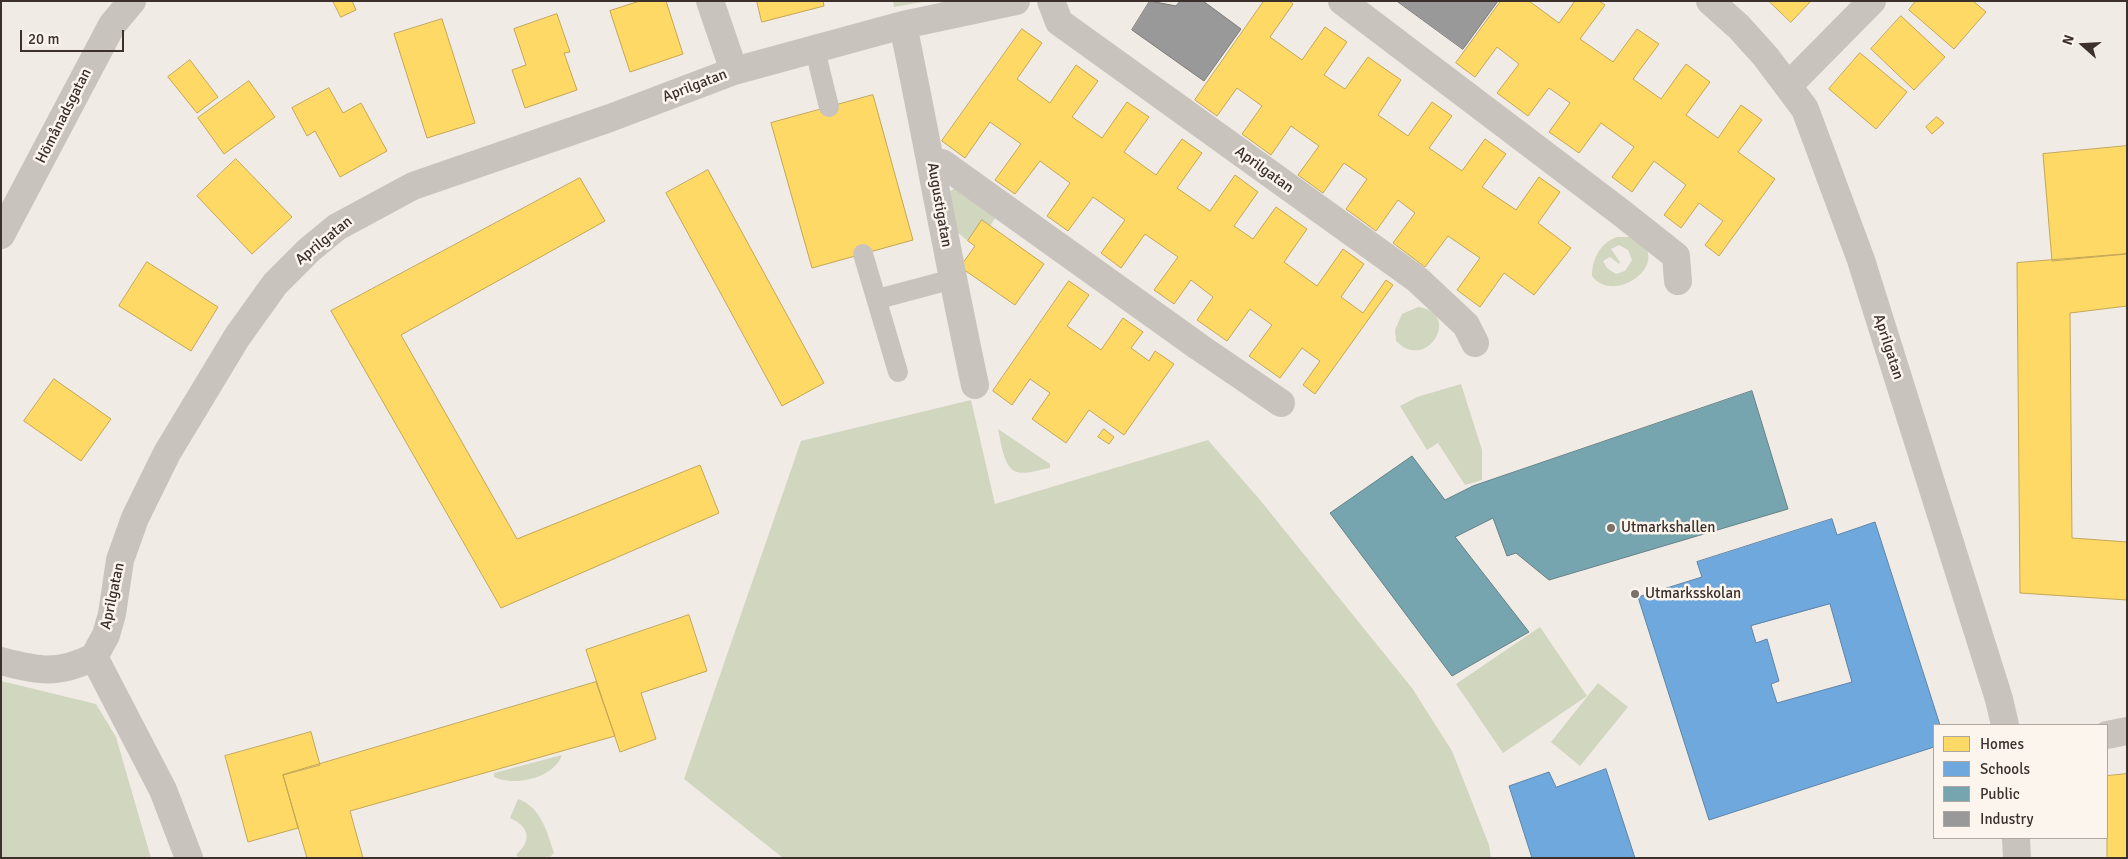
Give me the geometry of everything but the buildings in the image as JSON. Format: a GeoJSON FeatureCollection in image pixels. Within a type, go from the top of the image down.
{"type":"FeatureCollection","features":[{"type":"Feature","properties":{"kind":"street","name":"Hömånadsgatan"},"geometry":{"type":"LineString","coordinates":[[1,235],[112,25],[132,1]]}},
{"type":"Feature","properties":{"kind":"street"},"geometry":{"type":"LineString","coordinates":[[710,1],[734,71]]}},
{"type":"Feature","properties":{"kind":"street","name":"Aprilgatan"},"geometry":{"type":"LineString","coordinates":[[94,657],[106,636],[112,614],[120,560],[135,518],[167,453],[237,338],[275,284],[309,250],[337,227],[413,186],[610,118],[734,71],[903,25],[1016,1]]}},
{"type":"Feature","properties":{"kind":"street","name":"Aprilgatan"},"geometry":{"type":"LineString","coordinates":[[1051,1],[1059,22],[1418,280],[1466,325],[1475,343]]}},
{"type":"Feature","properties":{"kind":"street"},"geometry":{"type":"LineString","coordinates":[[1342,1],[1676,256],[1678,280]]}},
{"type":"Feature","properties":{"kind":"street","name":"Aprilgatan"},"geometry":{"type":"LineString","coordinates":[[1710,1],[1739,26],[1789,85],[1805,109],[1860,260],[1999,698],[2005,724]]}},
{"type":"Feature","properties":{"kind":"street"},"geometry":{"type":"LineString","coordinates":[[1789,85],[1872,1]]}},
{"type":"Feature","properties":{"kind":"street","name":"Augustigatan"},"geometry":{"type":"LineString","coordinates":[[903,25],[933,165],[952,280],[975,385]]}},
{"type":"Feature","properties":{"kind":"street"},"geometry":{"type":"LineString","coordinates":[[933,165],[942,163],[1281,403]]}},
{"type":"Feature","properties":{"kind":"street"},"geometry":{"type":"LineString","coordinates":[[1,661],[56,671],[74,667],[94,657],[163,790],[189,858]]}},
{"type":"Feature","properties":{"kind":"street"},"geometry":{"type":"LineString","coordinates":[[2108,735],[2127,731]]}},
{"type":"Feature","properties":{"kind":"street"},"geometry":{"type":"LineString","coordinates":[[2016,839],[2017,858]]}},
{"type":"Feature","properties":{"kind":"lane"},"geometry":{"type":"LineString","coordinates":[[815,50],[829,107]]}},
{"type":"Feature","properties":{"kind":"lane"},"geometry":{"type":"LineString","coordinates":[[863,254],[878,299],[898,372]]}},
{"type":"Feature","properties":{"kind":"lane"},"geometry":{"type":"LineString","coordinates":[[878,299],[952,280]]}},
{"type":"Feature","properties":{"kind":"green space"},"geometry":{"type":"Polygon","coordinates":[[[893,1],[928,1],[894,7],[893,1]]]}},
{"type":"Feature","properties":{"kind":"green space"},"geometry":{"type":"Polygon","coordinates":[[[955,188],[997,215],[990,226],[982,221],[968,241],[957,232],[949,192],[955,188]]]}},
{"type":"Feature","properties":{"kind":"green space"},"geometry":{"type":"Polygon","coordinates":[[[1617,237],[1636,237],[1645,246],[1648,256],[1647,265],[1641,274],[1622,285],[1611,286],[1601,283],[1592,276],[1598,252],[1617,237]],[[1619,245],[1611,249],[1620,262],[1619,264],[1610,257],[1603,261],[1607,268],[1616,274],[1625,271],[1632,260],[1628,250],[1619,245]]]}},
{"type":"Feature","properties":{"kind":"green space"},"geometry":{"type":"Polygon","coordinates":[[[1418,307],[1431,311],[1438,319],[1439,329],[1435,338],[1428,346],[1419,350],[1408,349],[1396,341],[1395,330],[1402,314],[1418,307]]]}},
{"type":"Feature","properties":{"kind":"green space"},"geometry":{"type":"Polygon","coordinates":[[[1461,384],[1482,450],[1482,480],[1465,485],[1438,443],[1427,450],[1400,406],[1417,397],[1461,384]]]}},
{"type":"Feature","properties":{"kind":"green space"},"geometry":{"type":"Polygon","coordinates":[[[971,400],[995,504],[1208,440],[1260,500],[1412,688],[1452,751],[1489,845],[1491,858],[783,858],[684,779],[801,441],[971,400]]]}},
{"type":"Feature","properties":{"kind":"green space"},"geometry":{"type":"Polygon","coordinates":[[[998,429],[1050,464],[1050,468],[1025,473],[1012,469],[1003,453],[998,429]]]}},
{"type":"Feature","properties":{"kind":"green space"},"geometry":{"type":"Polygon","coordinates":[[[1540,627],[1587,696],[1503,753],[1456,684],[1540,627]]]}},
{"type":"Feature","properties":{"kind":"green space"},"geometry":{"type":"Polygon","coordinates":[[[1,681],[96,704],[116,737],[151,858],[1,858],[1,681]]]}},
{"type":"Feature","properties":{"kind":"green space"},"geometry":{"type":"Polygon","coordinates":[[[1598,683],[1628,707],[1580,766],[1551,742],[1598,683]]]}},
{"type":"Feature","properties":{"kind":"green space"},"geometry":{"type":"Polygon","coordinates":[[[562,755],[558,763],[543,775],[512,781],[494,777],[494,773],[562,755]]]}},
{"type":"Feature","properties":{"kind":"green space"},"geometry":{"type":"Polygon","coordinates":[[[518,799],[532,808],[542,821],[554,853],[549,858],[520,858],[516,855],[525,844],[526,839],[525,830],[522,825],[510,818],[518,799]]]}},
{"type":"Feature","properties":{"kind":"place","name":"Utmarkshallen"},"geometry":{"type":"Point","coordinates":[1611,528]}},
{"type":"Feature","properties":{"kind":"place","name":"Utmarksskolan"},"geometry":{"type":"Point","coordinates":[1635,594]}}]}
